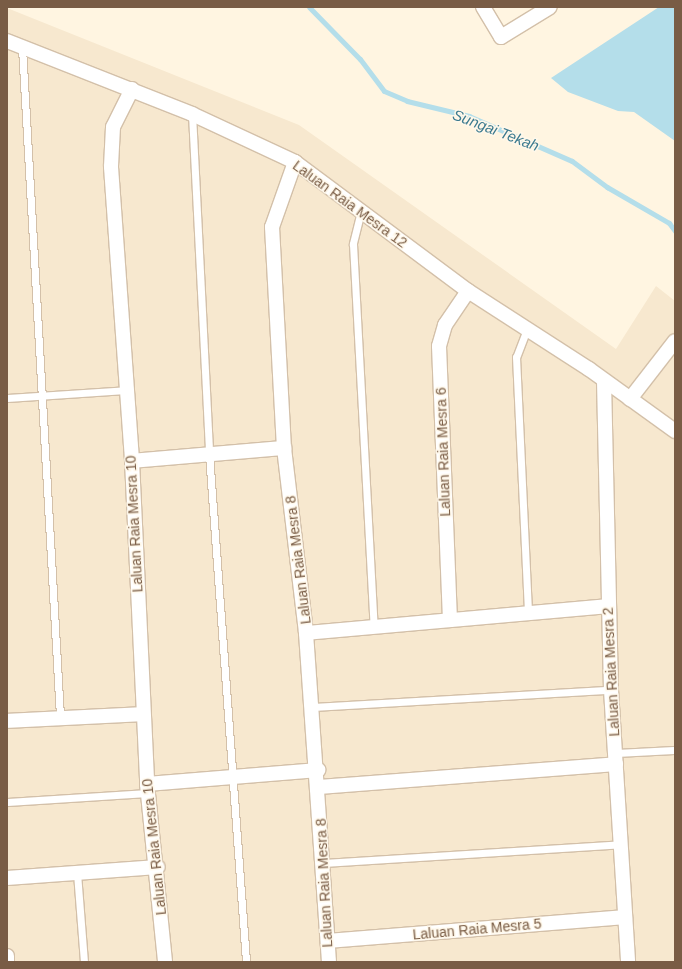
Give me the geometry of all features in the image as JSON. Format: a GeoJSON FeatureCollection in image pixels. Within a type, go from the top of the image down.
{"type":"FeatureCollection","features":[{"type":"Feature","properties":{"kind":"street"},"geometry":{"type":"LineString","coordinates":[[483,7],[501,37],[550,7]]}},
{"type":"Feature","properties":{"kind":"street","name":"Laluan Raia Mesra 12"},"geometry":{"type":"LineString","coordinates":[[7,41],[132,89],[192,114],[295,162],[468,291],[604,381],[675,431]]}},
{"type":"Feature","properties":{"kind":"street","name":"Laluan Raia Mesra 10"},"geometry":{"type":"LineString","coordinates":[[132,89],[113,127],[112,167],[132,461],[143,714],[148,788],[158,867],[165,962]]}},
{"type":"Feature","properties":{"kind":"street","name":"Laluan Raia Mesra 8"},"geometry":{"type":"LineString","coordinates":[[295,162],[272,227],[284,448],[306,633],[318,770],[329,962]]}},
{"type":"Feature","properties":{"kind":"street","name":"Laluan Raia Mesra 6"},"geometry":{"type":"LineString","coordinates":[[450,620],[439,346],[445,325],[468,291]]}},
{"type":"Feature","properties":{"kind":"street"},"geometry":{"type":"LineString","coordinates":[[630,399],[675,341]]}},
{"type":"Feature","properties":{"kind":"street","name":"Laluan Raia Mesra 2"},"geometry":{"type":"LineString","coordinates":[[604,381],[611,690],[628,962]]}},
{"type":"Feature","properties":{"kind":"street"},"geometry":{"type":"LineString","coordinates":[[132,461],[284,448]]}},
{"type":"Feature","properties":{"kind":"street"},"geometry":{"type":"LineString","coordinates":[[306,633],[608,606]]}},
{"type":"Feature","properties":{"kind":"street"},"geometry":{"type":"LineString","coordinates":[[7,721],[60,717],[143,714]]}},
{"type":"Feature","properties":{"kind":"street"},"geometry":{"type":"LineString","coordinates":[[319,787],[615,759]]}},
{"type":"Feature","properties":{"kind":"street"},"geometry":{"type":"LineString","coordinates":[[148,788],[232,776],[318,770]]}},
{"type":"Feature","properties":{"kind":"street"},"geometry":{"type":"LineString","coordinates":[[7,878],[158,867]]}},
{"type":"Feature","properties":{"kind":"street","name":"Laluan Raia Mesra 5"},"geometry":{"type":"LineString","coordinates":[[328,941],[626,917]]}},
{"type":"Feature","properties":{"kind":"street"},"geometry":{"type":"LineString","coordinates":[[7,956],[7,962]]}},
{"type":"Feature","properties":{"kind":"lane"},"geometry":{"type":"LineString","coordinates":[[22,47],[60,717]]}},
{"type":"Feature","properties":{"kind":"lane"},"geometry":{"type":"LineString","coordinates":[[192,114],[209,454],[246,962]]}},
{"type":"Feature","properties":{"kind":"lane"},"geometry":{"type":"LineString","coordinates":[[360,211],[353,244],[374,627]]}},
{"type":"Feature","properties":{"kind":"lane"},"geometry":{"type":"LineString","coordinates":[[527,329],[516,357],[528,613]]}},
{"type":"Feature","properties":{"kind":"lane"},"geometry":{"type":"LineString","coordinates":[[7,398],[42,397],[126,390]]}},
{"type":"Feature","properties":{"kind":"lane"},"geometry":{"type":"LineString","coordinates":[[312,707],[611,690]]}},
{"type":"Feature","properties":{"kind":"lane"},"geometry":{"type":"LineString","coordinates":[[615,759],[675,750]]}},
{"type":"Feature","properties":{"kind":"lane"},"geometry":{"type":"LineString","coordinates":[[7,802],[148,788]]}},
{"type":"Feature","properties":{"kind":"lane"},"geometry":{"type":"LineString","coordinates":[[323,863],[621,844]]}},
{"type":"Feature","properties":{"kind":"lane"},"geometry":{"type":"LineString","coordinates":[[78,873],[84,962]]}},
{"type":"Feature","properties":{"kind":"shaded area"},"geometry":{"type":"Polygon","coordinates":[[[7,8],[299,125],[616,349],[656,286],[675,301],[675,962],[7,962],[7,8]]]}},
{"type":"Feature","properties":{"kind":"water"},"geometry":{"type":"Polygon","coordinates":[[[659,7],[675,7],[675,141],[634,112],[618,111],[568,92],[551,78],[659,7]]]}},
{"type":"Feature","properties":{"kind":"waterway","name":"Sungai Tekah"},"geometry":{"type":"LineString","coordinates":[[309,7],[360,59],[384,91],[407,101],[469,116],[572,161],[607,187],[669,223],[675,231]]}}]}
